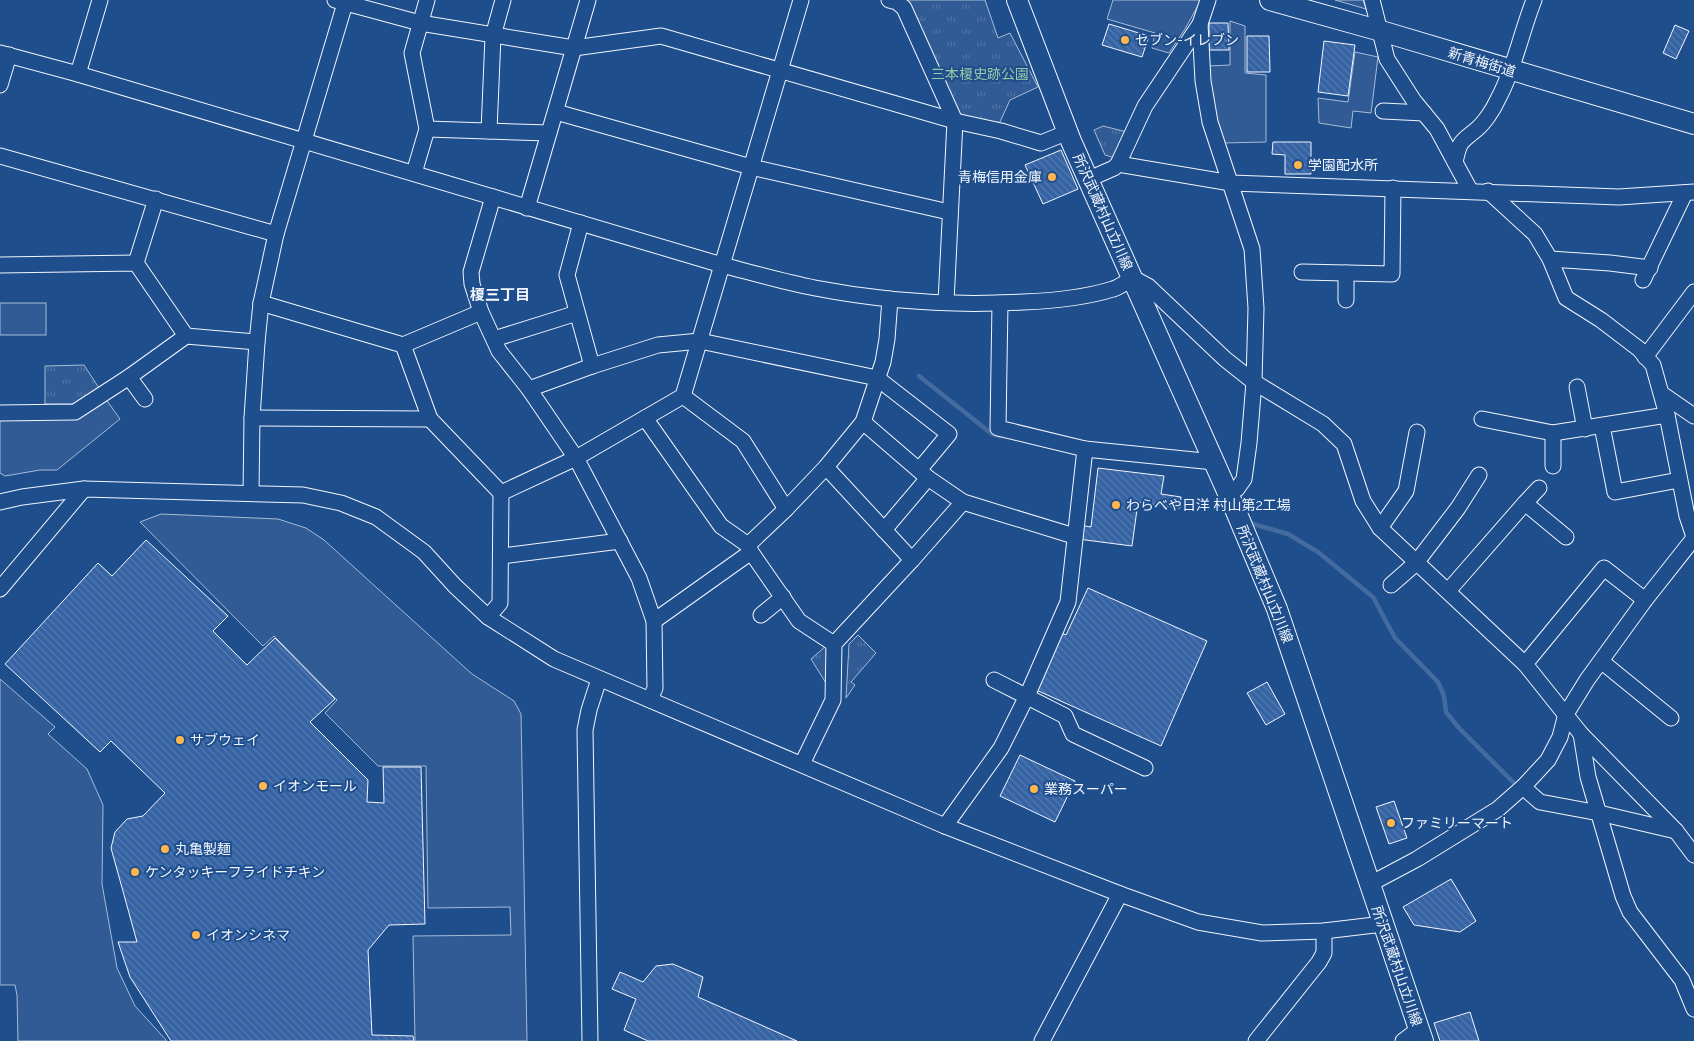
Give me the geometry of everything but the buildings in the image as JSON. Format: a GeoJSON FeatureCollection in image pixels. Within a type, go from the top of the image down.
{"type":"FeatureCollection","features":[{"type":"Feature","properties":{"kind":"main road","name":"所沢武蔵村山立川線"},"geometry":{"type":"LineString","coordinates":[[1017,0],[1068,132],[1228,493],[1277,609],[1370,884],[1415,1037]]}},
{"type":"Feature","properties":{"kind":"main road","name":"新青梅街道"},"geometry":{"type":"LineString","coordinates":[[1270,0],[1694,124]]}},
{"type":"Feature","properties":{"kind":"street"},"geometry":{"type":"LineString","coordinates":[[78,74],[100,0]]}},
{"type":"Feature","properties":{"kind":"street"},"geometry":{"type":"LineString","coordinates":[[414,173],[426,129],[412,53],[427,0]]}},
{"type":"Feature","properties":{"kind":"street"},"geometry":{"type":"LineString","coordinates":[[489,131],[493,36],[503,0]]}},
{"type":"Feature","properties":{"kind":"street"},"geometry":{"type":"LineString","coordinates":[[527,208],[588,0]]}},
{"type":"Feature","properties":{"kind":"street"},"geometry":{"type":"LineString","coordinates":[[501,493],[576,458],[683,396],[801,0]]}},
{"type":"Feature","properties":{"kind":"street"},"geometry":{"type":"LineString","coordinates":[[889,0],[897,2],[904,8],[955,121],[946,302]]}},
{"type":"Feature","properties":{"kind":"street"},"geometry":{"type":"LineString","coordinates":[[1089,179],[1114,168],[1118,164],[1145,106],[1200,24],[1208,0]]}},
{"type":"Feature","properties":{"kind":"street"},"geometry":{"type":"LineString","coordinates":[[1372,0],[1387,59],[1414,101],[1437,130],[1470,190]]}},
{"type":"Feature","properties":{"kind":"street"},"geometry":{"type":"LineString","coordinates":[[1455,162],[1458,146],[1465,136],[1478,128],[1497,101],[1510,70],[1534,0]]}},
{"type":"Feature","properties":{"kind":"street"},"geometry":{"type":"LineString","coordinates":[[251,493],[252,418],[261,303],[276,234],[304,142],[342,1],[420,23],[574,48],[661,36],[780,72],[1041,143],[1068,132]]}},
{"type":"Feature","properties":{"kind":"street"},"geometry":{"type":"LineString","coordinates":[[1200,24],[1203,81],[1210,122],[1252,249],[1256,308],[1254,382],[1244,479],[1237,489],[1228,493]]}},
{"type":"Feature","properties":{"kind":"street"},"geometry":{"type":"LineString","coordinates":[[0,86],[4,54],[78,74],[722,265],[815,288],[890,299],[1000,303],[1050,301],[1095,294],[1114,289],[1133,278],[1148,286],[1225,359],[1254,382],[1323,424],[1344,444],[1364,501],[1380,528],[1525,664],[1581,734],[1676,831],[1694,855]]}},
{"type":"Feature","properties":{"kind":"street"},"geometry":{"type":"LineString","coordinates":[[1384,111],[1424,113]]}},
{"type":"Feature","properties":{"kind":"street"},"geometry":{"type":"LineString","coordinates":[[556,112],[751,167],[949,212]]}},
{"type":"Feature","properties":{"kind":"street"},"geometry":{"type":"LineString","coordinates":[[426,129],[549,133]]}},
{"type":"Feature","properties":{"kind":"street"},"geometry":{"type":"LineString","coordinates":[[0,156],[276,234]]}},
{"type":"Feature","properties":{"kind":"street"},"geometry":{"type":"LineString","coordinates":[[1118,164],[1231,183],[1619,196],[1690,193]]}},
{"type":"Feature","properties":{"kind":"street"},"geometry":{"type":"LineString","coordinates":[[1302,272],[1392,274],[1394,188]]}},
{"type":"Feature","properties":{"kind":"street"},"geometry":{"type":"LineString","coordinates":[[1370,884],[1417,859],[1498,810],[1523,787],[1548,760],[1560,737],[1566,714],[1601,661],[1694,537],[1687,516],[1662,394],[1653,365],[1639,349],[1601,320],[1566,298],[1550,259],[1535,234],[1488,191]]}},
{"type":"Feature","properties":{"kind":"street"},"geometry":{"type":"LineString","coordinates":[[1550,259],[1610,263],[1646,274],[1690,193]]}},
{"type":"Feature","properties":{"kind":"street"},"geometry":{"type":"LineString","coordinates":[[493,197],[471,272],[472,284],[481,312],[499,351],[529,389],[576,458],[639,578],[654,621],[655,688],[650,700]]}},
{"type":"Feature","properties":{"kind":"street"},"geometry":{"type":"LineString","coordinates":[[136,263],[156,200]]}},
{"type":"Feature","properties":{"kind":"street"},"geometry":{"type":"LineString","coordinates":[[582,223],[567,275],[592,366]]}},
{"type":"Feature","properties":{"kind":"street"},"geometry":{"type":"LineString","coordinates":[[0,265],[136,263]]}},
{"type":"Feature","properties":{"kind":"street"},"geometry":{"type":"LineString","coordinates":[[136,263],[186,336]]}},
{"type":"Feature","properties":{"kind":"street"},"geometry":{"type":"LineString","coordinates":[[1346,273],[1346,300]]}},
{"type":"Feature","properties":{"kind":"street"},"geometry":{"type":"LineString","coordinates":[[1646,356],[1694,292]]}},
{"type":"Feature","properties":{"kind":"street"},"geometry":{"type":"LineString","coordinates":[[654,621],[749,549],[826,466],[863,422],[883,362],[890,299]]}},
{"type":"Feature","properties":{"kind":"street"},"geometry":{"type":"LineString","coordinates":[[261,303],[403,345],[481,312]]}},
{"type":"Feature","properties":{"kind":"street"},"geometry":{"type":"LineString","coordinates":[[1000,303],[998,428],[1085,449],[1214,462]]}},
{"type":"Feature","properties":{"kind":"street"},"geometry":{"type":"LineString","coordinates":[[494,340],[577,313]]}},
{"type":"Feature","properties":{"kind":"street"},"geometry":{"type":"LineString","coordinates":[[0,413],[74,412],[129,377],[186,336],[257,342]]}},
{"type":"Feature","properties":{"kind":"street"},"geometry":{"type":"LineString","coordinates":[[529,389],[658,345],[700,341],[877,378],[949,434],[924,474],[884,530]]}},
{"type":"Feature","properties":{"kind":"street"},"geometry":{"type":"LineString","coordinates":[[403,345],[430,420],[501,493],[502,556],[500,603],[488,616]]}},
{"type":"Feature","properties":{"kind":"street"},"geometry":{"type":"LineString","coordinates":[[129,377],[145,399]]}},
{"type":"Feature","properties":{"kind":"street"},"geometry":{"type":"LineString","coordinates":[[1577,386],[1585,429]]}},
{"type":"Feature","properties":{"kind":"street"},"geometry":{"type":"LineString","coordinates":[[1662,394],[1694,416]]}},
{"type":"Feature","properties":{"kind":"street"},"geometry":{"type":"LineString","coordinates":[[683,396],[743,441],[786,510]]}},
{"type":"Feature","properties":{"kind":"street"},"geometry":{"type":"LineString","coordinates":[[1482,420],[1553,433],[1667,415]]}},
{"type":"Feature","properties":{"kind":"street"},"geometry":{"type":"LineString","coordinates":[[252,418],[430,420]]}},
{"type":"Feature","properties":{"kind":"street"},"geometry":{"type":"LineString","coordinates":[[645,418],[721,526],[749,549],[799,621],[834,644]]}},
{"type":"Feature","properties":{"kind":"street"},"geometry":{"type":"LineString","coordinates":[[863,422],[924,474],[964,502],[1074,536]]}},
{"type":"Feature","properties":{"kind":"street"},"geometry":{"type":"LineString","coordinates":[[1602,426],[1615,492],[1679,480]]}},
{"type":"Feature","properties":{"kind":"street"},"geometry":{"type":"LineString","coordinates":[[1380,528],[1406,491],[1417,432]]}},
{"type":"Feature","properties":{"kind":"street"},"geometry":{"type":"LineString","coordinates":[[1553,433],[1553,466]]}},
{"type":"Feature","properties":{"kind":"street"},"geometry":{"type":"LineString","coordinates":[[945,826],[1001,748],[1027,696],[1068,602],[1085,449]]}},
{"type":"Feature","properties":{"kind":"street"},"geometry":{"type":"LineString","coordinates":[[826,466],[912,560]]}},
{"type":"Feature","properties":{"kind":"street"},"geometry":{"type":"LineString","coordinates":[[1391,585],[1416,563],[1458,508],[1478,475]]}},
{"type":"Feature","properties":{"kind":"street"},"geometry":{"type":"LineString","coordinates":[[1448,591],[1539,488]]}},
{"type":"Feature","properties":{"kind":"street"},"geometry":{"type":"LineString","coordinates":[[0,588],[84,489]]}},
{"type":"Feature","properties":{"kind":"street"},"geometry":{"type":"LineString","coordinates":[[0,502],[22,497],[84,489],[303,495],[341,503],[376,517],[424,552],[455,586],[488,616],[554,659],[945,826],[1198,922],[1237,930],[1270,933],[1324,931],[1382,924]]}},
{"type":"Feature","properties":{"kind":"street"},"geometry":{"type":"LineString","coordinates":[[802,764],[833,700],[834,644],[964,502]]}},
{"type":"Feature","properties":{"kind":"street"},"geometry":{"type":"LineString","coordinates":[[1525,503],[1566,537]]}},
{"type":"Feature","properties":{"kind":"street"},"geometry":{"type":"LineString","coordinates":[[502,556],[620,541]]}},
{"type":"Feature","properties":{"kind":"street"},"geometry":{"type":"LineString","coordinates":[[1525,664],[1604,568],[1645,600]]}},
{"type":"Feature","properties":{"kind":"street"},"geometry":{"type":"LineString","coordinates":[[761,615],[783,597]]}},
{"type":"Feature","properties":{"kind":"street"},"geometry":{"type":"LineString","coordinates":[[1601,661],[1671,718]]}},
{"type":"Feature","properties":{"kind":"street"},"geometry":{"type":"LineString","coordinates":[[590,1041],[585,730],[599,679]]}},
{"type":"Feature","properties":{"kind":"street"},"geometry":{"type":"LineString","coordinates":[[994,680],[1065,716],[1073,734],[1145,768]]}},
{"type":"Feature","properties":{"kind":"street"},"geometry":{"type":"LineString","coordinates":[[1581,734],[1588,777],[1623,896],[1630,912],[1682,980],[1694,1009]]}},
{"type":"Feature","properties":{"kind":"street"},"geometry":{"type":"LineString","coordinates":[[1523,787],[1540,802],[1599,813],[1676,831]]}},
{"type":"Feature","properties":{"kind":"street"},"geometry":{"type":"LineString","coordinates":[[1042,1041],[1120,894]]}},
{"type":"Feature","properties":{"kind":"street"},"geometry":{"type":"LineString","coordinates":[[1256,1041],[1319,962],[1324,953],[1324,931]]}},
{"type":"Feature","properties":{"kind":"green space","name":"三本榎史跡公園"},"geometry":{"type":"Polygon","coordinates":[[[904,0],[985,0],[998,38],[1010,33],[1038,87],[1010,100],[999,124],[958,118],[904,0]]]}},
{"type":"Feature","properties":{"kind":"green space"},"geometry":{"type":"Polygon","coordinates":[[[1103,126],[1127,132],[1115,158],[1105,155],[1094,130],[1103,126]]]}},
{"type":"Feature","properties":{"kind":"green space"},"geometry":{"type":"Polygon","coordinates":[[[84,365],[99,388],[74,404],[45,404],[45,366],[84,365]]]}},
{"type":"Feature","properties":{"kind":"green space"},"geometry":{"type":"Polygon","coordinates":[[[858,635],[876,653],[851,682],[855,685],[846,698],[849,644],[858,635]]]}},
{"type":"Feature","properties":{"kind":"green space"},"geometry":{"type":"Polygon","coordinates":[[[827,645],[829,688],[811,659],[827,645]]]}},
{"type":"Feature","properties":{"kind":"shaded area"},"geometry":{"type":"Polygon","coordinates":[[[1113,0],[1201,0],[1169,53],[1152,48],[1155,33],[1107,19],[1113,0]]]}},
{"type":"Feature","properties":{"kind":"shaded area"},"geometry":{"type":"Polygon","coordinates":[[[1335,0],[1363,0],[1366,9],[1335,0]]]}},
{"type":"Feature","properties":{"kind":"shaded area"},"geometry":{"type":"Polygon","coordinates":[[[1230,21],[1245,26],[1245,73],[1266,75],[1266,142],[1223,143],[1216,127],[1207,66],[1230,65],[1230,21]]]}},
{"type":"Feature","properties":{"kind":"shaded area"},"geometry":{"type":"Polygon","coordinates":[[[1355,52],[1378,57],[1371,113],[1353,111],[1351,128],[1319,123],[1318,98],[1348,102],[1355,52]]]}},
{"type":"Feature","properties":{"kind":"shaded area"},"geometry":{"type":"Polygon","coordinates":[[[0,303],[46,303],[46,335],[0,335],[0,303]]]}},
{"type":"Feature","properties":{"kind":"shaded area"},"geometry":{"type":"Polygon","coordinates":[[[105,398],[120,419],[57,470],[40,470],[5,476],[0,473],[0,419],[75,418],[105,398]]]}},
{"type":"Feature","properties":{"kind":"shaded area"},"geometry":{"type":"Polygon","coordinates":[[[161,514],[278,519],[306,528],[324,540],[472,674],[514,701],[521,714],[527,1041],[415,1041],[413,936],[511,935],[510,907],[428,908],[426,766],[378,766],[325,713],[337,700],[274,636],[263,646],[140,522],[161,514]]]}},
{"type":"Feature","properties":{"kind":"shaded area"},"geometry":{"type":"Polygon","coordinates":[[[0,679],[55,727],[48,734],[87,769],[103,805],[102,884],[117,968],[135,1006],[167,1041],[18,1041],[15,985],[0,985],[0,679]]]}},
{"type":"Feature","properties":{"kind":"waterway"},"geometry":{"type":"LineString","coordinates":[[919,376],[992,434],[1000,436]]}},
{"type":"Feature","properties":{"kind":"waterway"},"geometry":{"type":"LineString","coordinates":[[1246,522],[1288,534],[1318,552],[1373,597],[1395,638],[1438,682],[1444,696],[1446,712],[1459,728],[1516,785]]}},
{"type":"Feature","properties":{"kind":"place","name":"セブン-イレブン"},"geometry":{"type":"Point","coordinates":[1125,40]}},
{"type":"Feature","properties":{"kind":"place","name":"学園配水所"},"geometry":{"type":"Point","coordinates":[1298,165]}},
{"type":"Feature","properties":{"kind":"place","name":"青梅信用金庫"},"geometry":{"type":"Point","coordinates":[1052,177]}},
{"type":"Feature","properties":{"kind":"place","name":"わらべや日洋 村山第2工場"},"geometry":{"type":"Point","coordinates":[1116,505]}},
{"type":"Feature","properties":{"kind":"place","name":"サブウェイ"},"geometry":{"type":"Point","coordinates":[180,740]}},
{"type":"Feature","properties":{"kind":"place","name":"イオンモール"},"geometry":{"type":"Point","coordinates":[263,786]}},
{"type":"Feature","properties":{"kind":"place","name":"業務スーパー"},"geometry":{"type":"Point","coordinates":[1034,789]}},
{"type":"Feature","properties":{"kind":"place","name":"ファミリーマート"},"geometry":{"type":"Point","coordinates":[1391,823]}},
{"type":"Feature","properties":{"kind":"place","name":"丸亀製麺"},"geometry":{"type":"Point","coordinates":[165,849]}},
{"type":"Feature","properties":{"kind":"place","name":"ケンタッキーフライドチキン"},"geometry":{"type":"Point","coordinates":[135,872]}},
{"type":"Feature","properties":{"kind":"place","name":"イオンシネマ"},"geometry":{"type":"Point","coordinates":[196,935]}},
{"type":"Feature","properties":{"kind":"district","name":"榎三丁目"},"geometry":{"type":"Point","coordinates":[500,295]}}]}
